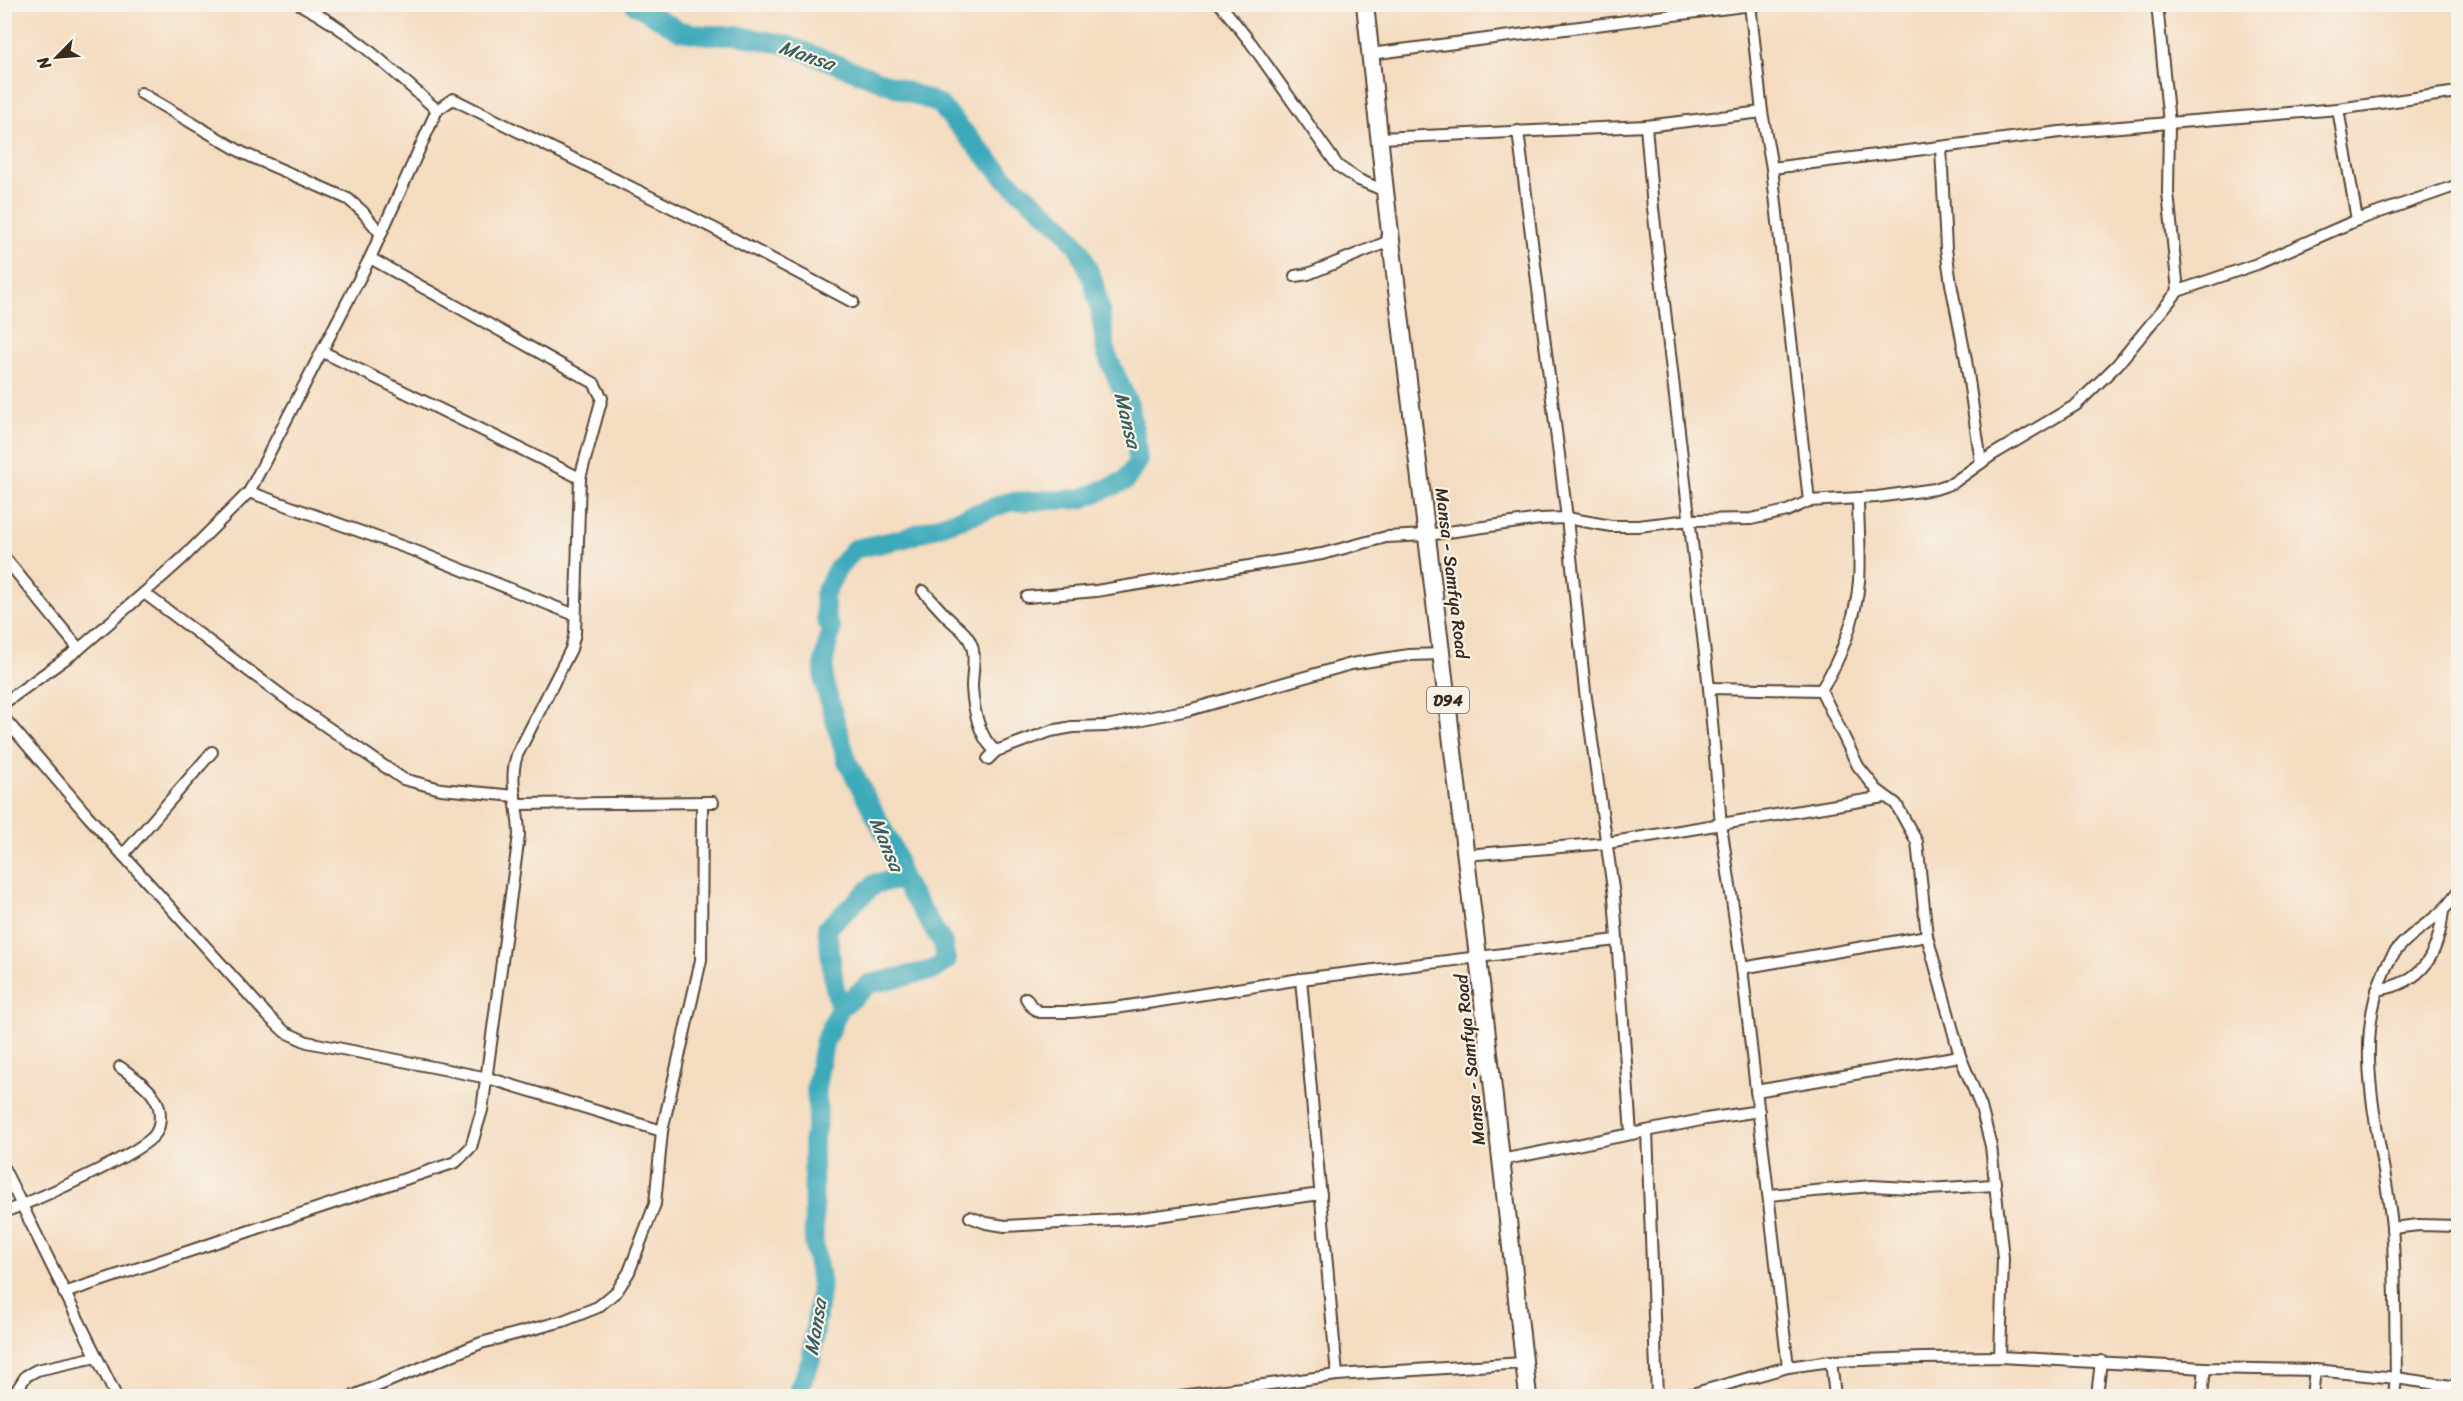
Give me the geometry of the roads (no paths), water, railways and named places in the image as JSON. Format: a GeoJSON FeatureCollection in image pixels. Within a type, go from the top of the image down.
{"type":"FeatureCollection","features":[{"type":"Feature","properties":{"kind":"main road","name":"Mansa - Samfya Road"},"geometry":{"type":"LineString","coordinates":[[1365,4],[1385,191],[1443,654],[1528,1396]]}},
{"type":"Feature","properties":{"kind":"street"},"geometry":{"type":"LineString","coordinates":[[299,4],[329,20],[372,51],[437,110]]}},
{"type":"Feature","properties":{"kind":"street"},"geometry":{"type":"LineString","coordinates":[[1220,4],[1251,42],[1338,166],[1359,180],[1385,191]]}},
{"type":"Feature","properties":{"kind":"street"},"geometry":{"type":"LineString","coordinates":[[2157,4],[2169,123],[2168,193],[2178,291]]}},
{"type":"Feature","properties":{"kind":"street"},"geometry":{"type":"LineString","coordinates":[[1370,54],[1753,5],[1762,112],[1772,168],[1809,501]]}},
{"type":"Feature","properties":{"kind":"street"},"geometry":{"type":"LineString","coordinates":[[1772,168],[2060,132],[2338,109],[2458,92]]}},
{"type":"Feature","properties":{"kind":"street"},"geometry":{"type":"LineString","coordinates":[[141,93],[243,153],[348,199],[362,211],[381,234]]}},
{"type":"Feature","properties":{"kind":"street"},"geometry":{"type":"LineString","coordinates":[[4,703],[79,649],[183,558],[249,492],[370,258],[437,110],[453,99],[681,212],[854,302]]}},
{"type":"Feature","properties":{"kind":"street"},"geometry":{"type":"LineString","coordinates":[[2338,109],[2358,220]]}},
{"type":"Feature","properties":{"kind":"street"},"geometry":{"type":"LineString","coordinates":[[1380,138],[1646,126],[1762,112]]}},
{"type":"Feature","properties":{"kind":"street"},"geometry":{"type":"LineString","coordinates":[[1646,126],[1658,253],[1709,688],[1721,825],[1742,968],[1788,1367]]}},
{"type":"Feature","properties":{"kind":"street"},"geometry":{"type":"LineString","coordinates":[[1518,131],[1585,691],[1614,896],[1631,1134]]}},
{"type":"Feature","properties":{"kind":"street"},"geometry":{"type":"LineString","coordinates":[[1941,148],[1946,249],[1966,360],[1981,463]]}},
{"type":"Feature","properties":{"kind":"street"},"geometry":{"type":"LineString","coordinates":[[1027,597],[1096,591],[1322,554],[1386,537],[1427,535],[1540,519],[1566,518],[1611,526],[1638,526],[1690,520],[1751,519],[1787,511],[1809,501],[1935,489],[1953,483],[1981,463],[2076,405],[2117,365],[2178,291],[2287,252],[2358,220],[2458,185]]}},
{"type":"Feature","properties":{"kind":"street"},"geometry":{"type":"LineString","coordinates":[[1295,276],[1308,274],[1392,240]]}},
{"type":"Feature","properties":{"kind":"street"},"geometry":{"type":"LineString","coordinates":[[64,1293],[456,1162],[471,1147],[482,1110],[519,835],[512,778],[516,755],[571,649],[575,633],[580,478],[602,398],[594,384],[370,258]]}},
{"type":"Feature","properties":{"kind":"street"},"geometry":{"type":"LineString","coordinates":[[323,352],[580,478]]}},
{"type":"Feature","properties":{"kind":"street"},"geometry":{"type":"LineString","coordinates":[[249,492],[418,552],[575,615]]}},
{"type":"Feature","properties":{"kind":"street"},"geometry":{"type":"LineString","coordinates":[[1821,690],[1832,674],[1852,616],[1859,582],[1858,498]]}},
{"type":"Feature","properties":{"kind":"street"},"geometry":{"type":"LineString","coordinates":[[4,557],[79,649]]}},
{"type":"Feature","properties":{"kind":"street"},"geometry":{"type":"LineString","coordinates":[[923,591],[950,620],[964,630],[972,647],[972,686],[984,738],[992,755],[1051,731],[1073,727],[1106,726],[1215,704],[1351,664],[1409,655],[1443,654]]}},
{"type":"Feature","properties":{"kind":"street"},"geometry":{"type":"LineString","coordinates":[[144,592],[292,703],[403,779],[441,789],[516,800],[707,802],[701,960],[662,1131],[655,1204],[629,1272],[617,1292],[598,1306],[563,1321],[481,1343],[353,1396]]}},
{"type":"Feature","properties":{"kind":"street"},"geometry":{"type":"LineString","coordinates":[[1709,688],[1821,690]]}},
{"type":"Feature","properties":{"kind":"street"},"geometry":{"type":"LineString","coordinates":[[1821,690],[1858,766],[1884,797],[1896,804],[1917,842],[1928,936],[1960,1056],[1983,1117],[1991,1146],[2003,1258],[2000,1357]]}},
{"type":"Feature","properties":{"kind":"street"},"geometry":{"type":"LineString","coordinates":[[4,718],[123,855],[285,1032],[307,1042],[488,1078],[662,1131]]}},
{"type":"Feature","properties":{"kind":"street"},"geometry":{"type":"LineString","coordinates":[[123,855],[212,752]]}},
{"type":"Feature","properties":{"kind":"street"},"geometry":{"type":"LineString","coordinates":[[1466,855],[1607,843],[1884,797]]}},
{"type":"Feature","properties":{"kind":"street"},"geometry":{"type":"LineString","coordinates":[[2394,1396],[2396,1378],[2392,1228],[2370,1086],[2368,1049],[2377,990],[2387,965],[2399,946],[2443,910],[2458,892]]}},
{"type":"Feature","properties":{"kind":"street"},"geometry":{"type":"LineString","coordinates":[[2377,990],[2398,985],[2413,977],[2427,964],[2436,948],[2443,910]]}},
{"type":"Feature","properties":{"kind":"street"},"geometry":{"type":"LineString","coordinates":[[1742,968],[1928,936]]}},
{"type":"Feature","properties":{"kind":"street"},"geometry":{"type":"LineString","coordinates":[[1026,998],[1039,1012],[1115,1008],[1301,979],[1616,940]]}},
{"type":"Feature","properties":{"kind":"street"},"geometry":{"type":"LineString","coordinates":[[1301,979],[1337,1375]]}},
{"type":"Feature","properties":{"kind":"street"},"geometry":{"type":"LineString","coordinates":[[1756,1091],[1960,1056]]}},
{"type":"Feature","properties":{"kind":"street"},"geometry":{"type":"LineString","coordinates":[[4,1212],[22,1206],[128,1154],[155,1134],[160,1123],[158,1102],[145,1087],[120,1066]]}},
{"type":"Feature","properties":{"kind":"street"},"geometry":{"type":"LineString","coordinates":[[1501,1160],[1759,1111]]}},
{"type":"Feature","properties":{"kind":"street"},"geometry":{"type":"LineString","coordinates":[[1647,1131],[1657,1396]]}},
{"type":"Feature","properties":{"kind":"street"},"geometry":{"type":"LineString","coordinates":[[4,1169],[116,1396]]}},
{"type":"Feature","properties":{"kind":"street"},"geometry":{"type":"LineString","coordinates":[[1769,1195],[1872,1186],[1929,1189],[1994,1185]]}},
{"type":"Feature","properties":{"kind":"street"},"geometry":{"type":"LineString","coordinates":[[970,1217],[986,1223],[1005,1226],[1134,1219],[1321,1194]]}},
{"type":"Feature","properties":{"kind":"street"},"geometry":{"type":"LineString","coordinates":[[2392,1228],[2419,1225],[2458,1226]]}},
{"type":"Feature","properties":{"kind":"street"},"geometry":{"type":"LineString","coordinates":[[1685,1396],[1720,1391],[1788,1367],[1831,1361],[2000,1357],[2101,1360],[2205,1368],[2315,1370],[2458,1387]]}},
{"type":"Feature","properties":{"kind":"street"},"geometry":{"type":"LineString","coordinates":[[13,1396],[26,1376],[37,1370],[96,1358]]}},
{"type":"Feature","properties":{"kind":"street"},"geometry":{"type":"LineString","coordinates":[[2097,1396],[2101,1360]]}},
{"type":"Feature","properties":{"kind":"street"},"geometry":{"type":"LineString","coordinates":[[1831,1361],[1836,1396]]}},
{"type":"Feature","properties":{"kind":"street"},"geometry":{"type":"LineString","coordinates":[[1181,1396],[1337,1375],[1523,1363]]}},
{"type":"Feature","properties":{"kind":"street"},"geometry":{"type":"LineString","coordinates":[[2202,1396],[2205,1368]]}},
{"type":"Feature","properties":{"kind":"street"},"geometry":{"type":"LineString","coordinates":[[2312,1396],[2315,1370]]}},
{"type":"Feature","properties":{"kind":"waterway","name":"Mansa"},"geometry":{"type":"LineString","coordinates":[[634,4],[680,31],[704,35],[736,35],[787,45],[939,104],[1005,178],[1063,228],[1080,250],[1093,281],[1100,309],[1106,353],[1129,405],[1136,439],[1138,462],[1125,481],[1081,499],[1009,502],[902,539],[854,549],[836,571],[824,595],[826,619],[831,630],[824,660],[824,683],[847,761],[895,853],[902,880],[943,943],[946,961],[933,970],[869,984],[840,1008],[824,1043],[816,1088],[818,1117],[813,1143],[814,1242],[821,1285],[811,1360],[796,1396]]}},
{"type":"Feature","properties":{"kind":"waterway","name":"Mansa"},"geometry":{"type":"LineString","coordinates":[[840,1008],[834,984],[827,928],[876,883],[902,880]]}}]}
